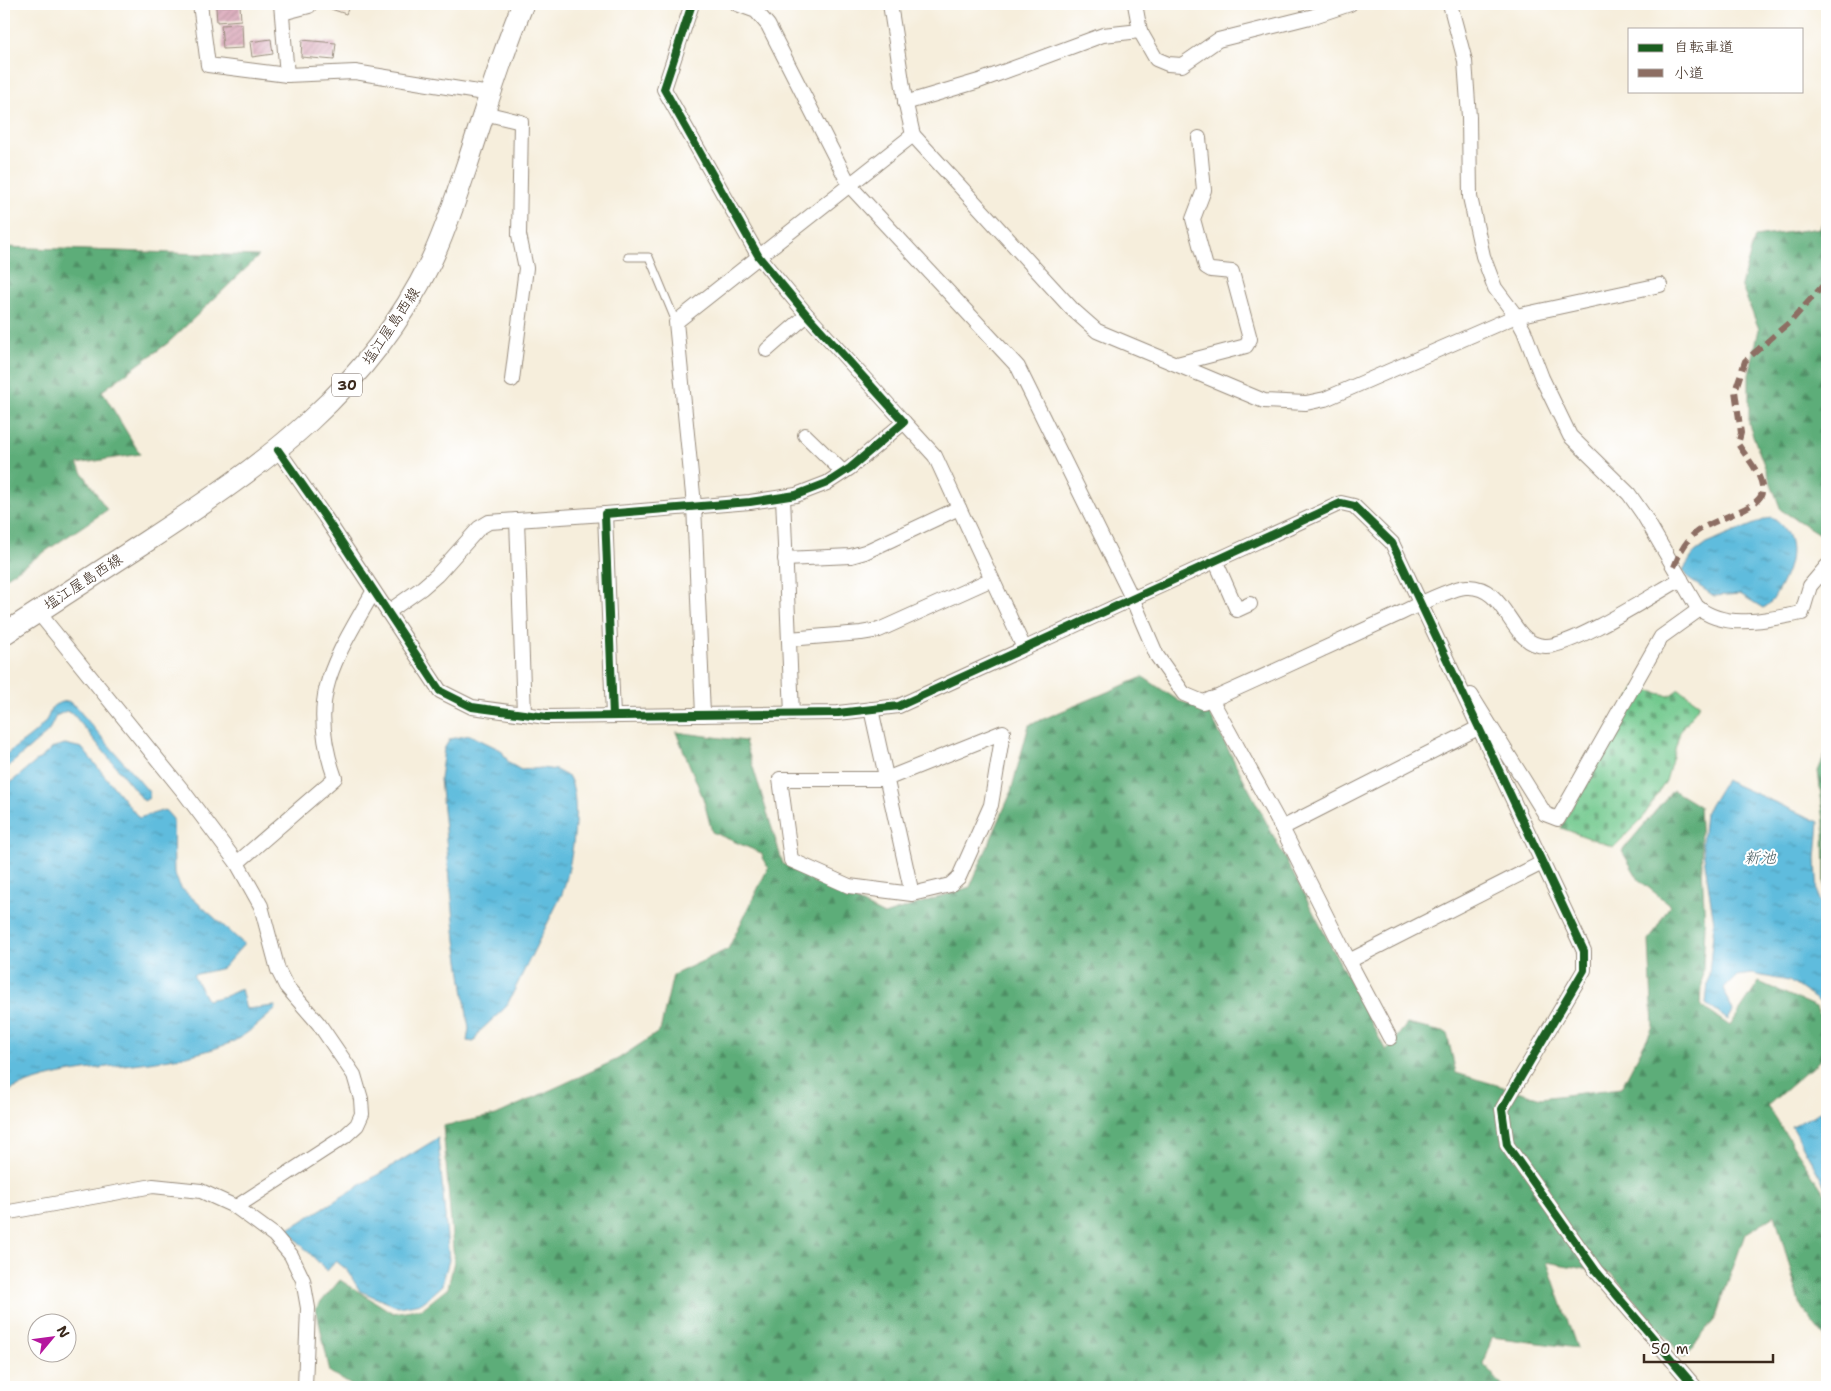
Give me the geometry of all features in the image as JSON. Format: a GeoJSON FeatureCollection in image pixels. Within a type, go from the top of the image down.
{"type":"FeatureCollection","features":[{"type":"Feature","properties":{"kind":"main road","name":"塩江屋島西線"},"geometry":{"type":"LineString","coordinates":[[4,634],[229,487],[278,450],[329,404],[363,368],[400,318],[421,281],[441,238],[507,42],[523,4]]}},
{"type":"Feature","properties":{"kind":"street"},"geometry":{"type":"LineString","coordinates":[[200,4],[208,65],[287,75],[355,72],[487,104],[521,122],[519,235],[526,268],[512,380]]}},
{"type":"Feature","properties":{"kind":"street"},"geometry":{"type":"LineString","coordinates":[[287,75],[281,9],[309,6],[310,4]]}},
{"type":"Feature","properties":{"kind":"street"},"geometry":{"type":"LineString","coordinates":[[692,4],[664,89],[759,257],[807,315],[935,456],[1024,648]]}},
{"type":"Feature","properties":{"kind":"street"},"geometry":{"type":"LineString","coordinates":[[737,4],[756,11],[768,25],[850,186],[1018,367],[1132,598],[1157,656],[1184,694],[1203,702],[1211,699],[1420,604],[1465,586],[1490,593],[1525,640],[1546,646],[1566,641],[1591,629],[1681,578]]}},
{"type":"Feature","properties":{"kind":"street"},"geometry":{"type":"LineString","coordinates":[[890,4],[905,103],[913,136],[1078,314],[1097,331],[1264,401],[1306,403],[1325,399],[1516,316],[1660,285]]}},
{"type":"Feature","properties":{"kind":"street"},"geometry":{"type":"LineString","coordinates":[[1134,4],[1140,31],[1156,59],[1168,64],[1182,65],[1218,40],[1314,16],[1350,4]]}},
{"type":"Feature","properties":{"kind":"street"},"geometry":{"type":"LineString","coordinates":[[1450,4],[1465,61],[1469,117],[1470,197],[1483,256],[1495,288],[1516,316],[1542,378],[1570,436],[1629,494],[1700,609],[1709,616],[1733,621],[1802,613],[1810,586],[1827,566]]}},
{"type":"Feature","properties":{"kind":"street"},"geometry":{"type":"LineString","coordinates":[[905,103],[979,81],[1103,36],[1140,31]]}},
{"type":"Feature","properties":{"kind":"street"},"geometry":{"type":"LineString","coordinates":[[703,715],[694,505],[676,322],[913,136]]}},
{"type":"Feature","properties":{"kind":"street"},"geometry":{"type":"LineString","coordinates":[[1177,364],[1246,346],[1250,340],[1232,272],[1211,270],[1206,267],[1193,219],[1204,190],[1199,138]]}},
{"type":"Feature","properties":{"kind":"street"},"geometry":{"type":"LineString","coordinates":[[766,350],[807,315]]}},
{"type":"Feature","properties":{"kind":"street"},"geometry":{"type":"LineString","coordinates":[[388,612],[430,582],[479,528],[489,522],[605,514],[796,495],[827,483],[904,422]]}},
{"type":"Feature","properties":{"kind":"street"},"geometry":{"type":"LineString","coordinates":[[805,435],[843,472]]}},
{"type":"Feature","properties":{"kind":"street"},"geometry":{"type":"LineString","coordinates":[[278,450],[326,517],[373,592],[440,690],[472,706],[546,717],[838,713],[899,706],[1341,502],[1354,506],[1392,544],[1584,951],[1584,970],[1502,1109],[1507,1145],[1596,1272],[1694,1387]]}},
{"type":"Feature","properties":{"kind":"street"},"geometry":{"type":"LineString","coordinates":[[783,497],[792,714]]}},
{"type":"Feature","properties":{"kind":"street"},"geometry":{"type":"LineString","coordinates":[[786,559],[850,556],[865,552],[959,508]]}},
{"type":"Feature","properties":{"kind":"street"},"geometry":{"type":"LineString","coordinates":[[605,514],[613,716]]}},
{"type":"Feature","properties":{"kind":"street"},"geometry":{"type":"LineString","coordinates":[[517,520],[524,714]]}},
{"type":"Feature","properties":{"kind":"street"},"geometry":{"type":"LineString","coordinates":[[1215,560],[1238,610],[1250,604]]}},
{"type":"Feature","properties":{"kind":"street"},"geometry":{"type":"LineString","coordinates":[[789,639],[879,630],[992,579]]}},
{"type":"Feature","properties":{"kind":"street"},"geometry":{"type":"LineString","coordinates":[[237,863],[335,778],[323,732],[323,710],[328,678],[373,592]]}},
{"type":"Feature","properties":{"kind":"street"},"geometry":{"type":"LineString","coordinates":[[1436,640],[1545,814],[1558,819],[1661,637],[1700,609]]}},
{"type":"Feature","properties":{"kind":"street"},"geometry":{"type":"LineString","coordinates":[[38,612],[183,791],[237,863],[261,906],[278,970],[286,986],[319,1024],[354,1076],[361,1099],[362,1114],[358,1125],[344,1137],[236,1207]]}},
{"type":"Feature","properties":{"kind":"street"},"geometry":{"type":"LineString","coordinates":[[1211,699],[1282,828],[1390,1038]]}},
{"type":"Feature","properties":{"kind":"street"},"geometry":{"type":"LineString","coordinates":[[870,709],[912,894]]}},
{"type":"Feature","properties":{"kind":"street"},"geometry":{"type":"LineString","coordinates":[[1282,828],[1478,728]]}},
{"type":"Feature","properties":{"kind":"street"},"geometry":{"type":"LineString","coordinates":[[1003,732],[991,804],[959,877],[950,885],[912,894],[849,886],[791,860],[780,779],[886,779],[1003,732]]}},
{"type":"Feature","properties":{"kind":"street"},"geometry":{"type":"LineString","coordinates":[[1349,961],[1542,863]]}},
{"type":"Feature","properties":{"kind":"street"},"geometry":{"type":"LineString","coordinates":[[4,1213],[153,1186],[201,1191],[236,1207],[274,1235],[292,1255],[303,1280],[308,1308],[305,1387]]}},
{"type":"Feature","properties":{"kind":"lane"},"geometry":{"type":"LineString","coordinates":[[628,258],[649,257],[676,322]]}},
{"type":"Feature","properties":{"kind":"green space"},"geometry":{"type":"Polygon","coordinates":[[[1827,211],[1827,539],[1781,510],[1749,425],[1749,375],[1759,329],[1741,285],[1755,237],[1820,228],[1827,211]]]}},
{"type":"Feature","properties":{"kind":"green space"},"geometry":{"type":"Polygon","coordinates":[[[4,247],[259,256],[168,343],[102,391],[140,454],[77,464],[107,510],[4,579],[4,247]]]}},
{"type":"Feature","properties":{"kind":"green space"},"geometry":{"type":"Polygon","coordinates":[[[1143,677],[1179,701],[1207,709],[1386,1051],[1407,1024],[1447,1033],[1456,1073],[1541,1098],[1621,1088],[1653,1027],[1649,941],[1670,905],[1639,880],[1622,851],[1673,790],[1699,806],[1705,927],[1701,1006],[1730,1026],[1759,982],[1816,1007],[1827,1033],[1827,1054],[1767,1106],[1827,1197],[1827,1340],[1801,1307],[1775,1215],[1745,1234],[1715,1319],[1684,1358],[1612,1274],[1547,1262],[1577,1348],[1492,1337],[1484,1364],[1503,1387],[354,1387],[330,1372],[316,1308],[340,1280],[393,1313],[423,1308],[448,1288],[454,1261],[443,1126],[496,1115],[618,1059],[660,1031],[673,975],[728,949],[768,868],[761,853],[712,832],[703,798],[676,732],[745,741],[783,864],[884,915],[970,887],[1010,795],[1029,725],[1143,677]]]}},
{"type":"Feature","properties":{"kind":"green space"},"geometry":{"type":"Polygon","coordinates":[[[1636,687],[1669,696],[1679,689],[1700,704],[1680,732],[1666,781],[1642,819],[1614,847],[1561,828],[1636,687]]]}},
{"type":"Feature","properties":{"kind":"green space"},"geometry":{"type":"Polygon","coordinates":[[[1827,750],[1827,901],[1825,898],[1824,821],[1818,771],[1827,750]]]}},
{"type":"Feature","properties":{"kind":"water"},"geometry":{"type":"Polygon","coordinates":[[[1771,517],[1786,531],[1791,549],[1785,577],[1773,599],[1763,608],[1740,594],[1714,596],[1690,580],[1683,570],[1695,552],[1706,544],[1771,517]]]}},
{"type":"Feature","properties":{"kind":"water"},"geometry":{"type":"Polygon","coordinates":[[[68,701],[76,707],[149,792],[149,798],[144,801],[73,714],[66,711],[56,716],[48,732],[4,770],[4,756],[40,728],[56,704],[68,701]]]}},
{"type":"Feature","properties":{"kind":"water"},"geometry":{"type":"Polygon","coordinates":[[[470,735],[501,750],[509,763],[521,770],[542,768],[556,770],[569,777],[575,802],[572,852],[562,894],[506,1007],[479,1032],[474,1042],[467,1041],[469,1029],[456,940],[440,779],[444,749],[450,739],[470,735]]]}},
{"type":"Feature","properties":{"kind":"water"},"geometry":{"type":"Polygon","coordinates":[[[65,744],[82,748],[139,818],[165,810],[173,819],[174,873],[181,888],[244,944],[223,968],[193,975],[207,1000],[226,996],[241,989],[246,1009],[275,1006],[276,1009],[236,1040],[203,1052],[175,1058],[59,1074],[31,1082],[4,1093],[4,788],[54,747],[65,744]]]}},
{"type":"Feature","properties":{"kind":"water","name":"新池"},"geometry":{"type":"Polygon","coordinates":[[[1725,780],[1819,822],[1816,859],[1818,898],[1827,913],[1827,1017],[1820,1002],[1789,981],[1752,974],[1737,976],[1724,989],[1733,1011],[1728,1020],[1706,1004],[1714,923],[1702,843],[1705,813],[1725,780]]]}},
{"type":"Feature","properties":{"kind":"water"},"geometry":{"type":"Polygon","coordinates":[[[1827,1109],[1827,1190],[1792,1126],[1827,1109]]]}},
{"type":"Feature","properties":{"kind":"water"},"geometry":{"type":"Polygon","coordinates":[[[438,1138],[449,1260],[442,1285],[422,1303],[398,1307],[360,1291],[347,1270],[336,1261],[327,1271],[287,1230],[438,1138]]]}},
{"type":"Feature","properties":{"kind":"building"},"geometry":{"type":"Polygon","coordinates":[[[333,4],[350,4],[346,14],[331,9],[333,4]]]}},
{"type":"Feature","properties":{"kind":"building"},"geometry":{"type":"Polygon","coordinates":[[[240,5],[241,20],[217,22],[216,7],[240,5]]]}},
{"type":"Feature","properties":{"kind":"building"},"geometry":{"type":"Polygon","coordinates":[[[242,24],[243,48],[223,49],[221,25],[242,24]]]}},
{"type":"Feature","properties":{"kind":"building"},"geometry":{"type":"Polygon","coordinates":[[[271,39],[273,54],[252,57],[250,42],[271,39]]]}},
{"type":"Feature","properties":{"kind":"building"},"geometry":{"type":"Polygon","coordinates":[[[302,40],[336,43],[334,60],[301,57],[302,40]]]}},
{"type":"Feature","properties":{"kind":"marked path"},"geometry":{"type":"LineString","coordinates":[[1674,567],[1682,549],[1694,534],[1759,499],[1762,493],[1761,480],[1738,444],[1741,433],[1735,391],[1745,361],[1792,320],[1827,281]]}},
{"type":"Feature","properties":{"kind":"cycle path"},"geometry":{"type":"LineString","coordinates":[[613,716],[605,514],[750,502],[796,495],[827,483],[850,468],[904,422],[807,315],[759,257],[664,89],[692,4]]}},
{"type":"Feature","properties":{"kind":"cycle path"},"geometry":{"type":"LineString","coordinates":[[278,450],[325,517],[440,691],[472,707],[546,717],[838,713],[899,706],[1341,503],[1354,506],[1392,543],[1584,951],[1584,970],[1502,1109],[1507,1145],[1596,1271],[1695,1387]]}}]}
